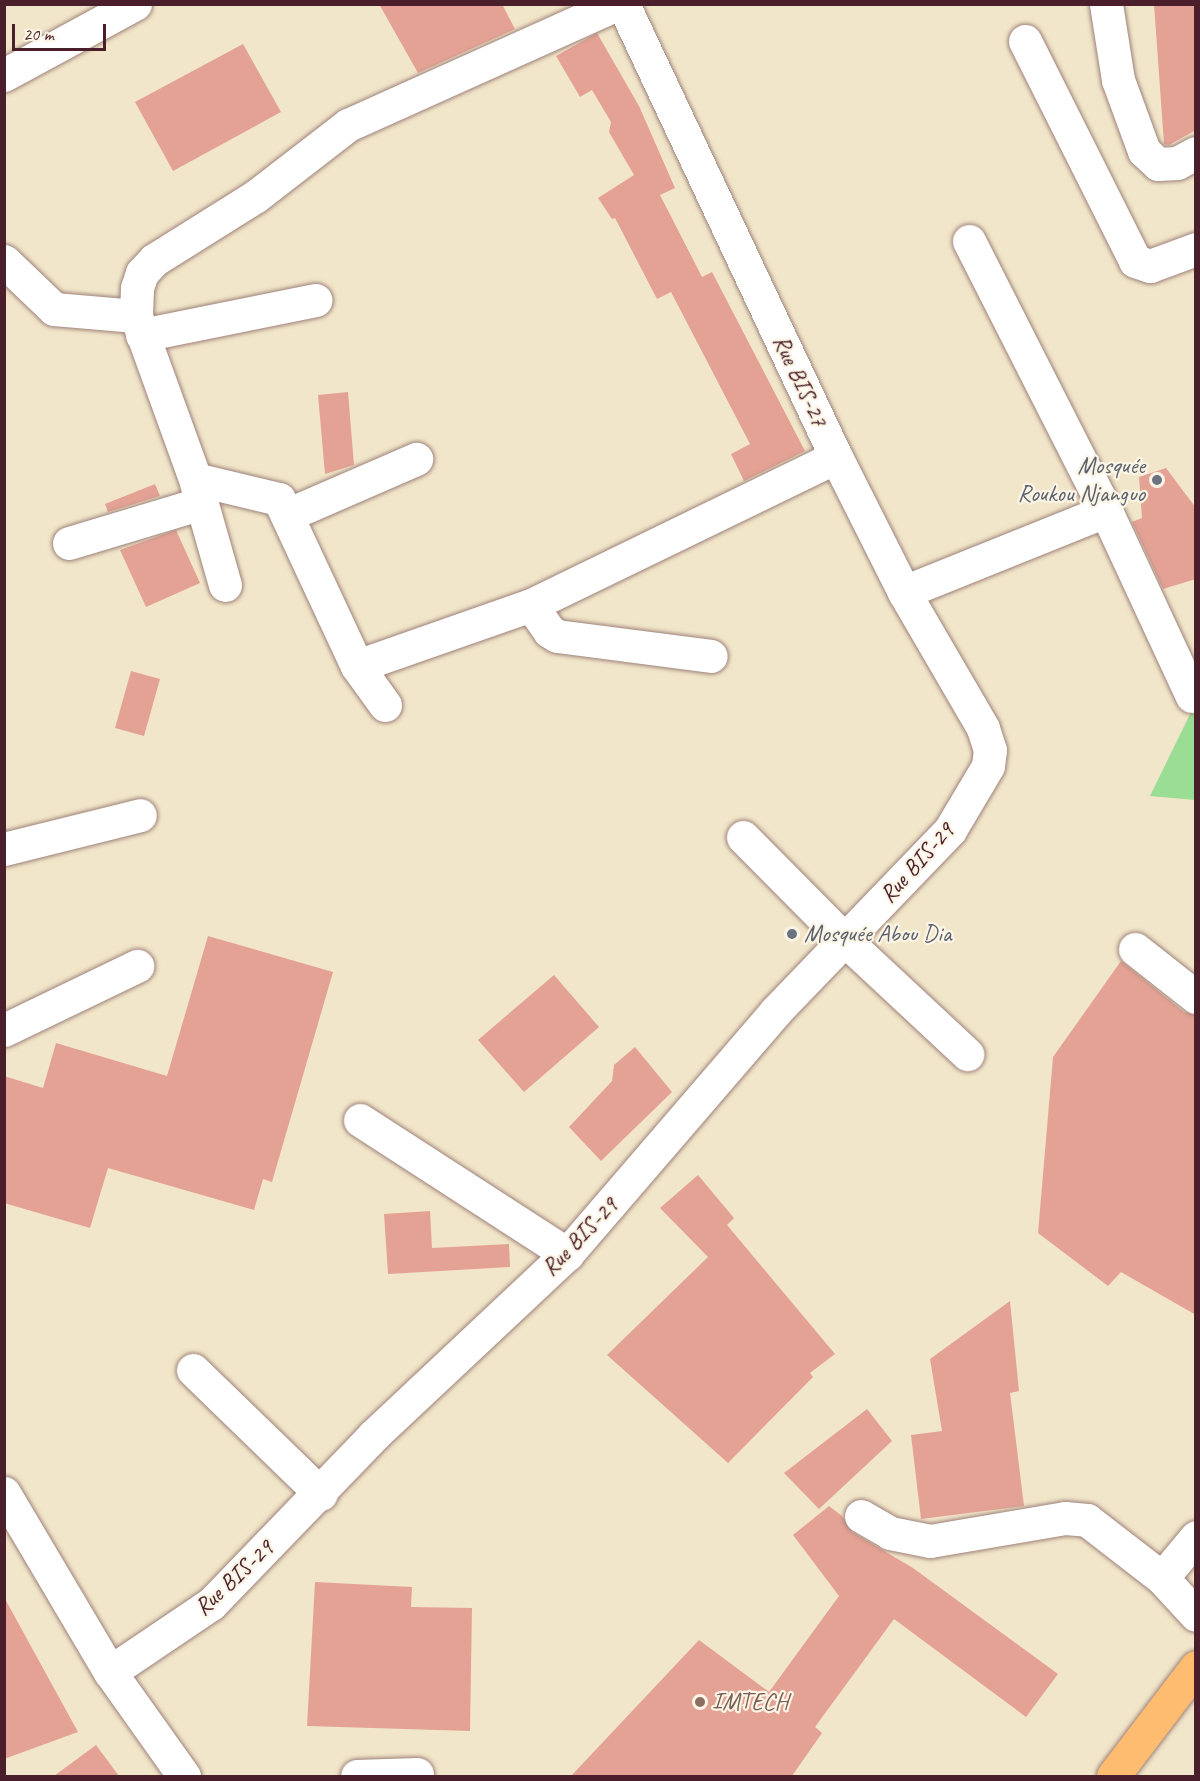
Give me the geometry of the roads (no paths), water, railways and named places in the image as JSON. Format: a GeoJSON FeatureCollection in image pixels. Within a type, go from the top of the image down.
{"type":"FeatureCollection","features":[{"type":"Feature","properties":{"kind":"main road"},"geometry":{"type":"LineString","coordinates":[[1113,1776],[1196,1667]]}},
{"type":"Feature","properties":{"kind":"street"},"geometry":{"type":"LineString","coordinates":[[6,66],[135,4]]}},
{"type":"Feature","properties":{"kind":"street"},"geometry":{"type":"LineString","coordinates":[[225,585],[198,491],[139,326],[137,288],[142,273],[154,260],[256,196],[348,125],[617,4]]}},
{"type":"Feature","properties":{"kind":"street","name":"Rue BIS-27"},"geometry":{"type":"LineString","coordinates":[[623,4],[836,457],[904,592],[983,728],[990,750]]}},
{"type":"Feature","properties":{"kind":"street"},"geometry":{"type":"LineString","coordinates":[[1106,4],[1118,80],[1144,151],[1158,164],[1177,163],[1196,153]]}},
{"type":"Feature","properties":{"kind":"street"},"geometry":{"type":"LineString","coordinates":[[1025,41],[1135,261],[1150,266],[1196,249]]}},
{"type":"Feature","properties":{"kind":"street"},"geometry":{"type":"LineString","coordinates":[[969,241],[1106,511],[1192,696]]}},
{"type":"Feature","properties":{"kind":"street"},"geometry":{"type":"LineString","coordinates":[[4,261],[54,309],[139,326],[315,300]]}},
{"type":"Feature","properties":{"kind":"street"},"geometry":{"type":"LineString","coordinates":[[357,666],[531,605],[836,457]]}},
{"type":"Feature","properties":{"kind":"street"},"geometry":{"type":"LineString","coordinates":[[287,515],[416,459]]}},
{"type":"Feature","properties":{"kind":"street"},"geometry":{"type":"LineString","coordinates":[[69,543],[198,491],[273,495],[287,515],[357,666],[385,705]]}},
{"type":"Feature","properties":{"kind":"street"},"geometry":{"type":"LineString","coordinates":[[904,592],[1106,511]]}},
{"type":"Feature","properties":{"kind":"street"},"geometry":{"type":"LineString","coordinates":[[531,605],[557,636],[711,656]]}},
{"type":"Feature","properties":{"kind":"street","name":"Rue BIS-29"},"geometry":{"type":"LineString","coordinates":[[110,1672],[211,1605],[321,1494],[373,1436],[567,1254],[733,1064],[775,1012],[846,941],[950,830],[982,782],[990,750]]}},
{"type":"Feature","properties":{"kind":"street"},"geometry":{"type":"LineString","coordinates":[[4,849],[140,815]]}},
{"type":"Feature","properties":{"kind":"street"},"geometry":{"type":"LineString","coordinates":[[743,837],[846,941],[967,1054]]}},
{"type":"Feature","properties":{"kind":"street"},"geometry":{"type":"LineString","coordinates":[[1136,949],[1196,997]]}},
{"type":"Feature","properties":{"kind":"street"},"geometry":{"type":"LineString","coordinates":[[4,1030],[137,966]]}},
{"type":"Feature","properties":{"kind":"street"},"geometry":{"type":"LineString","coordinates":[[360,1120],[567,1254]]}},
{"type":"Feature","properties":{"kind":"street"},"geometry":{"type":"LineString","coordinates":[[194,1370],[321,1494]]}},
{"type":"Feature","properties":{"kind":"street"},"geometry":{"type":"LineString","coordinates":[[4,1493],[110,1672],[184,1776]]}},
{"type":"Feature","properties":{"kind":"street"},"geometry":{"type":"LineString","coordinates":[[861,1516],[890,1533],[930,1541],[1065,1518],[1087,1520],[1162,1578],[1196,1614]]}},
{"type":"Feature","properties":{"kind":"street"},"geometry":{"type":"LineString","coordinates":[[1162,1578],[1196,1537]]}},
{"type":"Feature","properties":{"kind":"street"},"geometry":{"type":"LineString","coordinates":[[357,1776],[417,1774]]}},
{"type":"Feature","properties":{"kind":"place","name":"Mosquée Roukou Njanguo"},"geometry":{"type":"Point","coordinates":[1157,480]}},
{"type":"Feature","properties":{"kind":"place","name":"Mosquée Abou Dia"},"geometry":{"type":"Point","coordinates":[792,934]}},
{"type":"Feature","properties":{"kind":"place","name":"IMTECH"},"geometry":{"type":"Point","coordinates":[700,1702]}}]}
